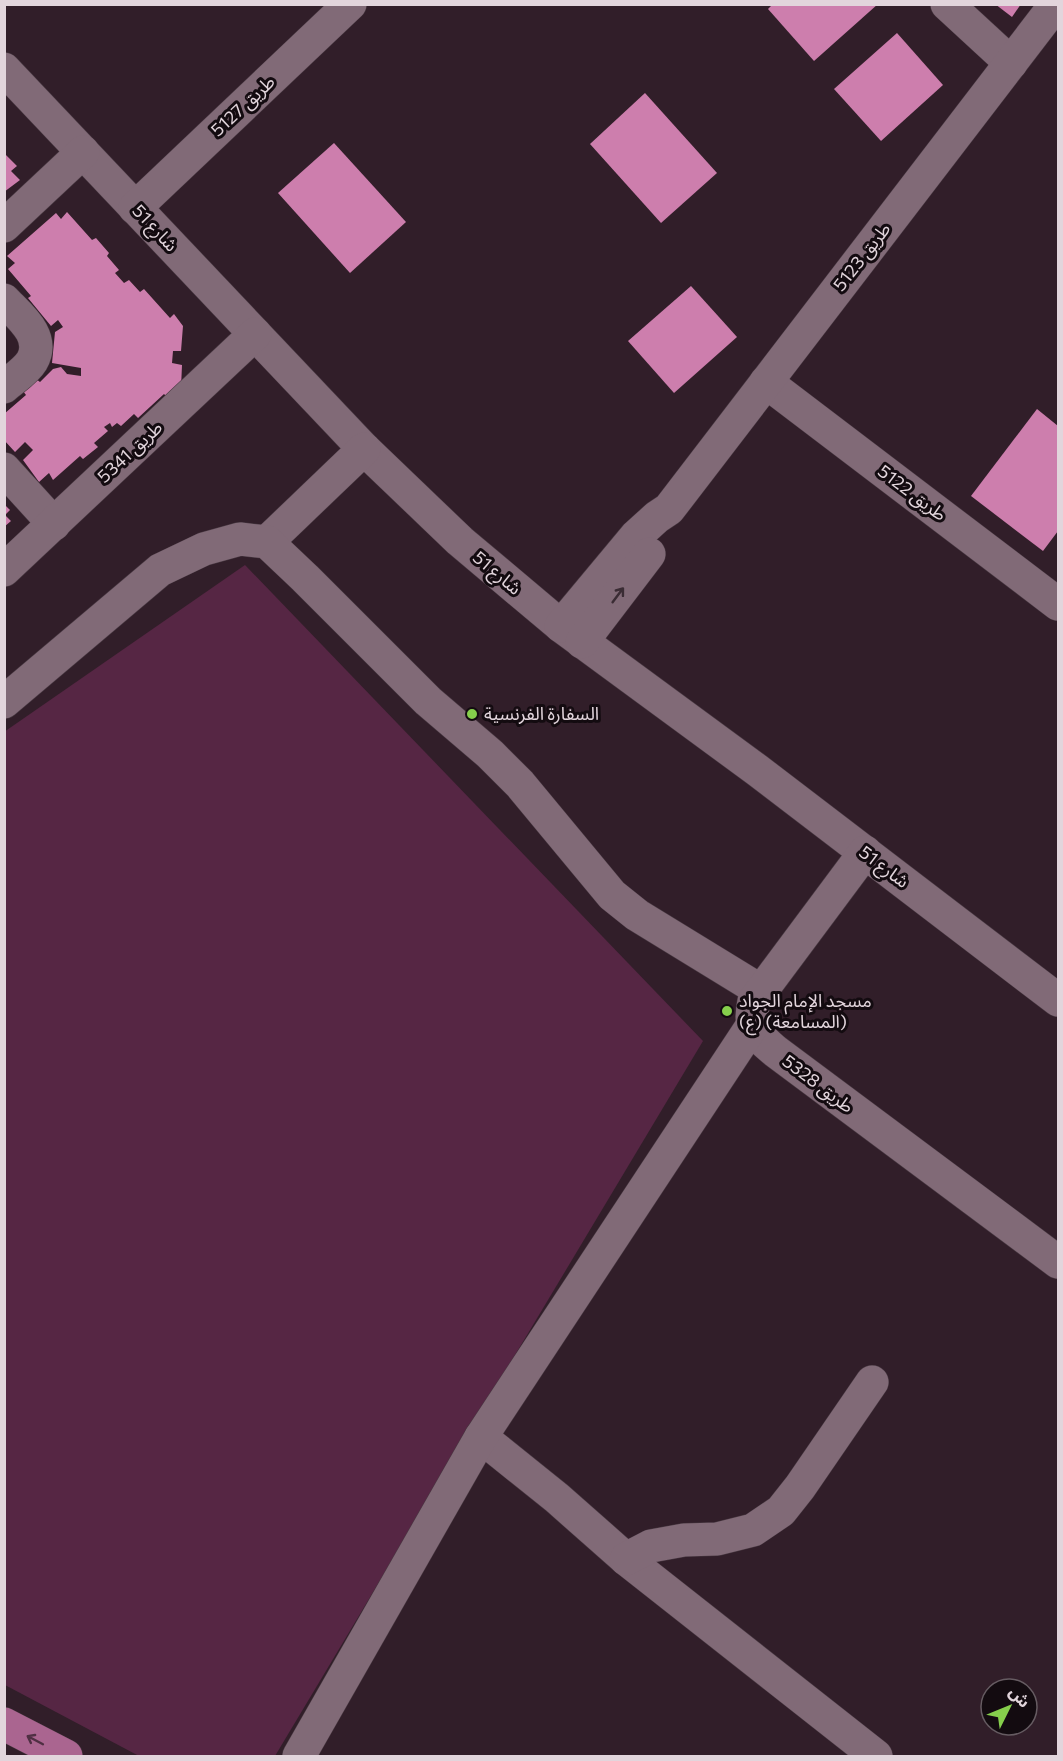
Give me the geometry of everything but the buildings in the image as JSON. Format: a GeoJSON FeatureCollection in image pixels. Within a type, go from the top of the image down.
{"type":"FeatureCollection","features":[{"type":"Feature","properties":{"kind":"main road"},"geometry":{"type":"LineString","coordinates":[[4,1724],[66,1756]]}},
{"type":"Feature","properties":{"kind":"street","name":"طريق 5127"},"geometry":{"type":"LineString","coordinates":[[135,208],[350,4]]}},
{"type":"Feature","properties":{"kind":"street"},"geometry":{"type":"LineString","coordinates":[[947,4],[1011,63]]}},
{"type":"Feature","properties":{"kind":"street","name":"طريق 5123"},"geometry":{"type":"LineString","coordinates":[[572,634],[651,551],[665,523],[669,509],[1056,4]]}},
{"type":"Feature","properties":{"kind":"street","name":"شارع 51"},"geometry":{"type":"LineString","coordinates":[[4,69],[364,449],[460,541],[572,634],[757,770],[1059,1000]]}},
{"type":"Feature","properties":{"kind":"street"},"geometry":{"type":"LineString","coordinates":[[4,226],[83,152]]}},
{"type":"Feature","properties":{"kind":"street"},"geometry":{"type":"LineString","coordinates":[[4,300],[30,328],[36,343],[32,360],[4,387]]}},
{"type":"Feature","properties":{"kind":"street","name":"طريق 5341"},"geometry":{"type":"LineString","coordinates":[[4,570],[255,334]]}},
{"type":"Feature","properties":{"kind":"street","name":"طريق 5122"},"geometry":{"type":"LineString","coordinates":[[766,381],[1057,600]]}},
{"type":"Feature","properties":{"kind":"street"},"geometry":{"type":"LineString","coordinates":[[267,542],[364,449]]}},
{"type":"Feature","properties":{"kind":"street"},"geometry":{"type":"LineString","coordinates":[[4,469],[54,524]]}},
{"type":"Feature","properties":{"kind":"street"},"geometry":{"type":"LineString","coordinates":[[4,702],[160,570],[204,549],[240,538],[267,542],[428,701],[490,754],[520,784],[612,895],[637,915],[761,991]]}},
{"type":"Feature","properties":{"kind":"street"},"geometry":{"type":"LineString","coordinates":[[299,1756],[481,1437],[752,1026],[751,1014],[754,1001],[865,852]]}},
{"type":"Feature","properties":{"kind":"street","name":"طريق 5328"},"geometry":{"type":"LineString","coordinates":[[752,1026],[763,1041],[775,1051],[1059,1262]]}},
{"type":"Feature","properties":{"kind":"street"},"geometry":{"type":"LineString","coordinates":[[626,1559],[651,1546],[684,1540],[717,1539],[753,1530],[781,1511],[872,1382]]}},
{"type":"Feature","properties":{"kind":"street"},"geometry":{"type":"LineString","coordinates":[[481,1437],[557,1498],[626,1559],[876,1756]]}},
{"type":"Feature","properties":{"kind":"shaded area"},"geometry":{"type":"Polygon","coordinates":[[[245,565],[703,1041],[275,1756],[139,1756],[5,1685],[4,732],[245,565]]]}},
{"type":"Feature","properties":{"kind":"place","name":"السفارة الفرنسية"},"geometry":{"type":"Point","coordinates":[472,714]}},
{"type":"Feature","properties":{"kind":"place","name":"مسجد الإمام الجواد (ع) (المسامعة)"},"geometry":{"type":"Point","coordinates":[727,1011]}}]}
